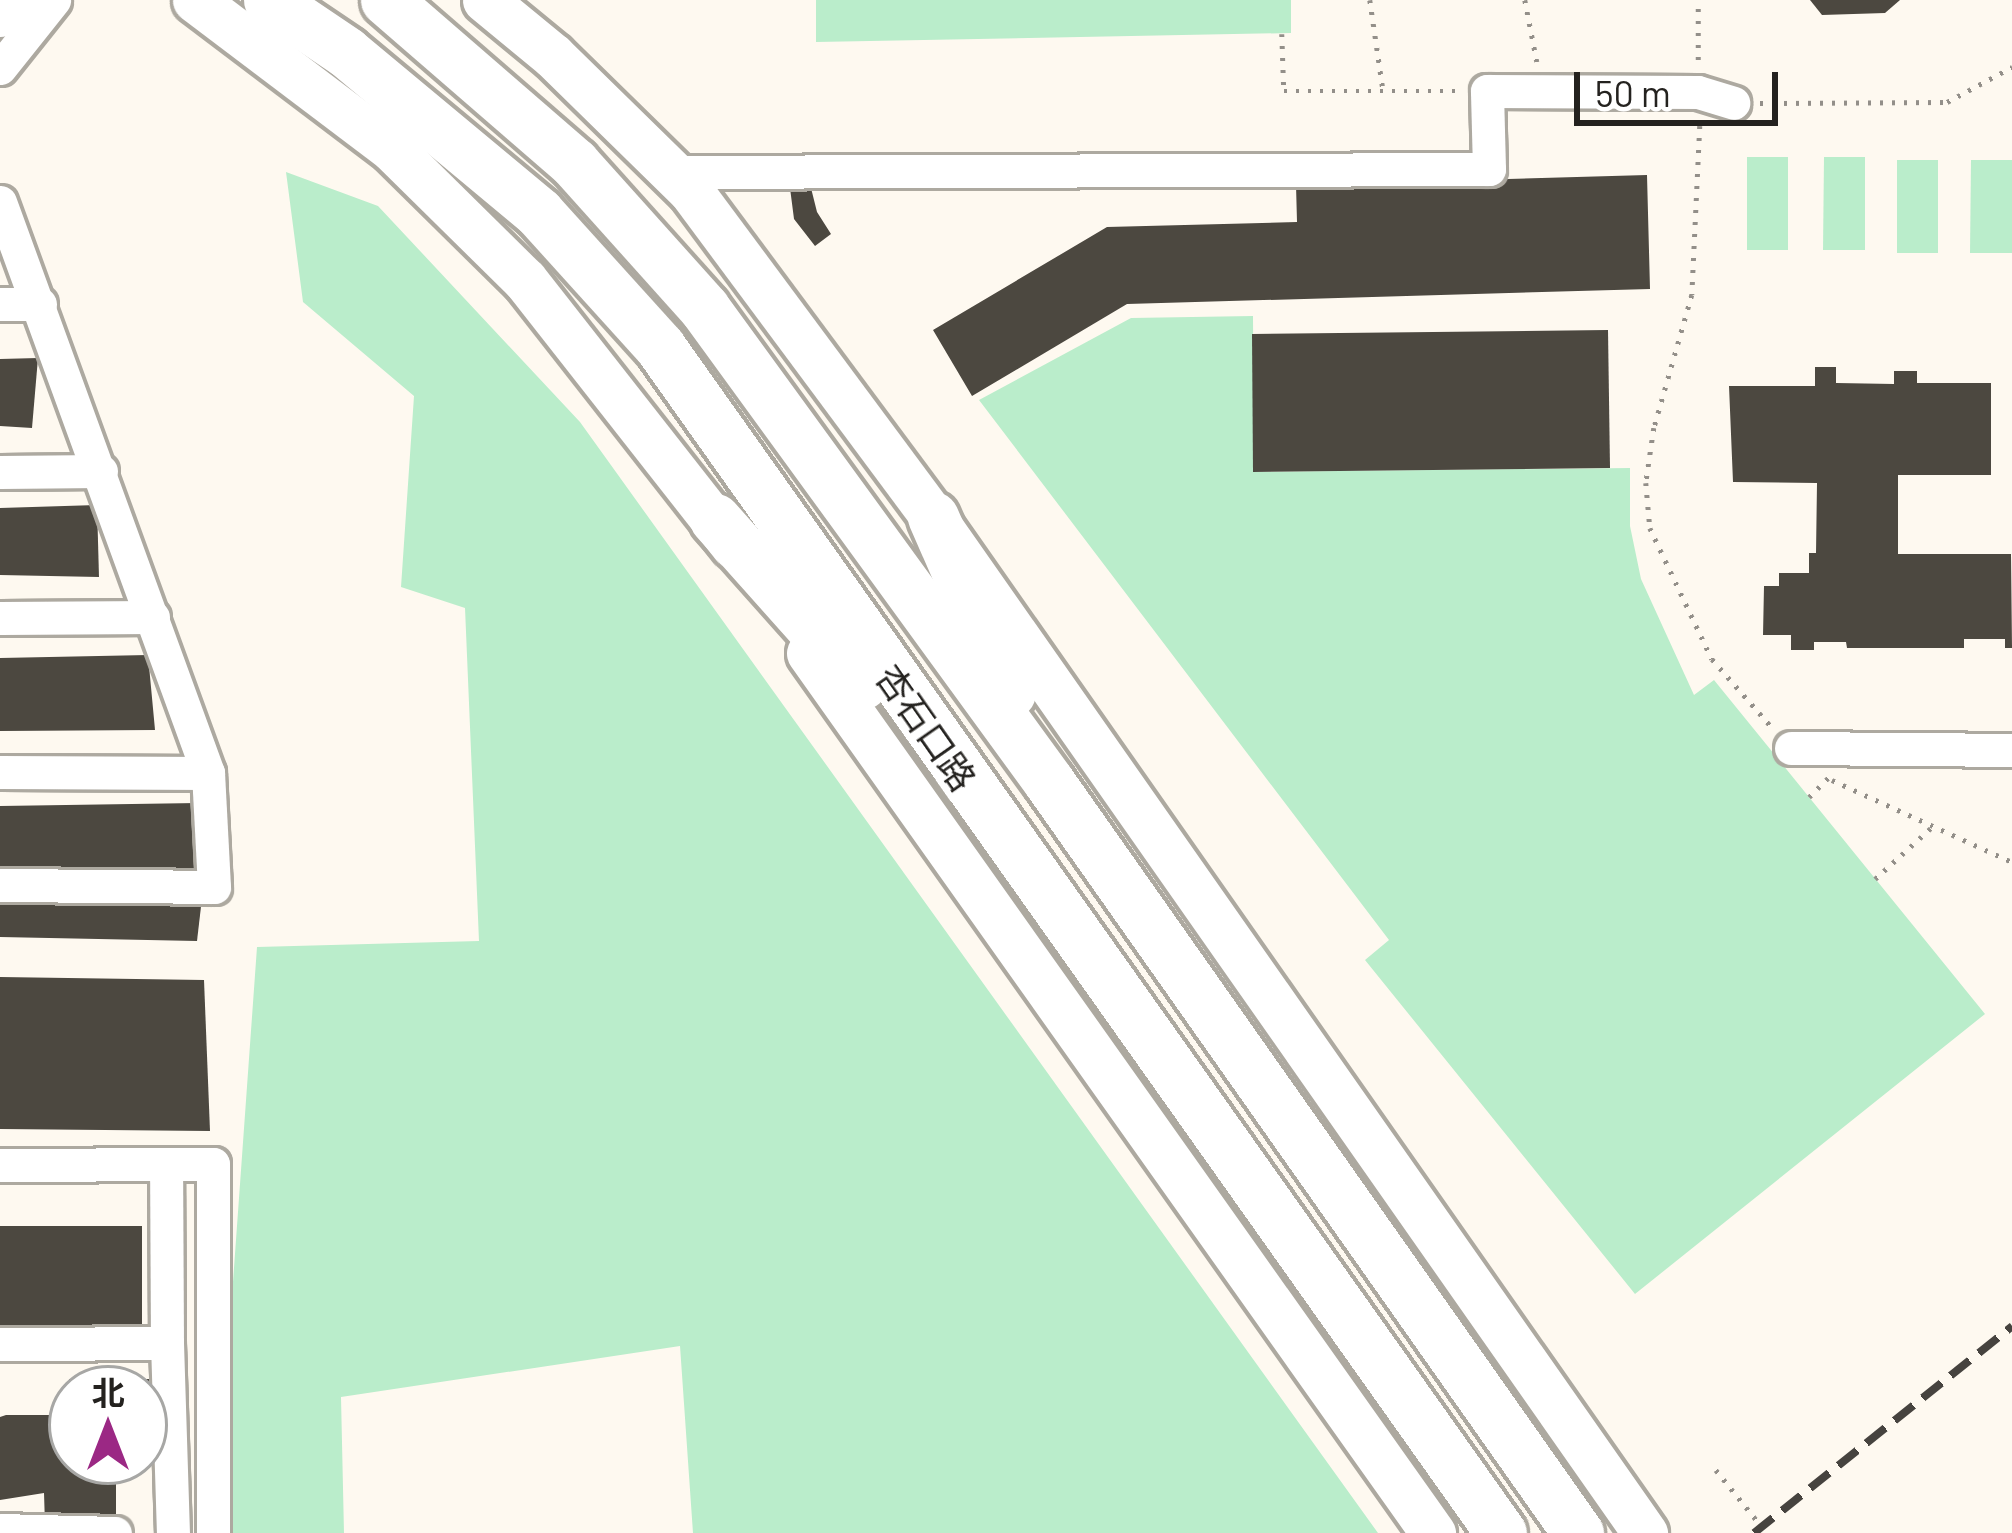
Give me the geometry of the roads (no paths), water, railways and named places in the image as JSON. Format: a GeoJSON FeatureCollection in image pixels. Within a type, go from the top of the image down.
{"type":"FeatureCollection","features":[{"type":"Feature","properties":{"kind":"main road","name":"杏石口路"},"geometry":{"type":"LineString","coordinates":[[269,0],[346,52],[539,213],[660,346],[1019,859],[1501,1533]]}},
{"type":"Feature","properties":{"kind":"main road","name":"杏石口路"},"geometry":{"type":"LineString","coordinates":[[386,0],[574,163],[704,308],[1049,782],[1578,1533]]}},
{"type":"Feature","properties":{"kind":"main road"},"geometry":{"type":"LineString","coordinates":[[933,517],[1049,782]]}},
{"type":"Feature","properties":{"kind":"main road"},"geometry":{"type":"LineString","coordinates":[[715,519],[1019,859]]}},
{"type":"Feature","properties":{"kind":"street"},"geometry":{"type":"LineString","coordinates":[[0,20],[20,0]]}},
{"type":"Feature","properties":{"kind":"street"},"geometry":{"type":"LineString","coordinates":[[0,68],[55,0]]}},
{"type":"Feature","properties":{"kind":"street"},"geometry":{"type":"LineString","coordinates":[[195,0],[393,150],[525,280],[715,519],[1432,1533]]}},
{"type":"Feature","properties":{"kind":"street"},"geometry":{"type":"LineString","coordinates":[[485,0],[553,56],[671,172],[933,517],[1645,1533]]}},
{"type":"Feature","properties":{"kind":"street"},"geometry":{"type":"LineString","coordinates":[[671,172],[1489,169],[1487,91],[1698,92],[1732,103]]}},
{"type":"Feature","properties":{"kind":"street"},"geometry":{"type":"LineString","coordinates":[[0,202],[208,773],[214,886],[0,885]]}},
{"type":"Feature","properties":{"kind":"street"},"geometry":{"type":"LineString","coordinates":[[0,304],[40,304]]}},
{"type":"Feature","properties":{"kind":"street"},"geometry":{"type":"LineString","coordinates":[[0,472],[101,471]]}},
{"type":"Feature","properties":{"kind":"street"},"geometry":{"type":"LineString","coordinates":[[0,618],[153,617]]}},
{"type":"Feature","properties":{"kind":"street"},"geometry":{"type":"LineString","coordinates":[[1791,748],[2012,750]]}},
{"type":"Feature","properties":{"kind":"street"},"geometry":{"type":"LineString","coordinates":[[0,772],[208,773]]}},
{"type":"Feature","properties":{"kind":"street"},"geometry":{"type":"LineString","coordinates":[[166,1164],[173,1533]]}},
{"type":"Feature","properties":{"kind":"street"},"geometry":{"type":"LineString","coordinates":[[0,1165],[213,1164],[213,1533]]}},
{"type":"Feature","properties":{"kind":"street"},"geometry":{"type":"LineString","coordinates":[[0,1344],[167,1343]]}},
{"type":"Feature","properties":{"kind":"street"},"geometry":{"type":"LineString","coordinates":[[0,1530],[116,1533]]}},
{"type":"Feature","properties":{"kind":"railway"},"geometry":{"type":"LineString","coordinates":[[1754,1533],[2012,1326]]}}]}
